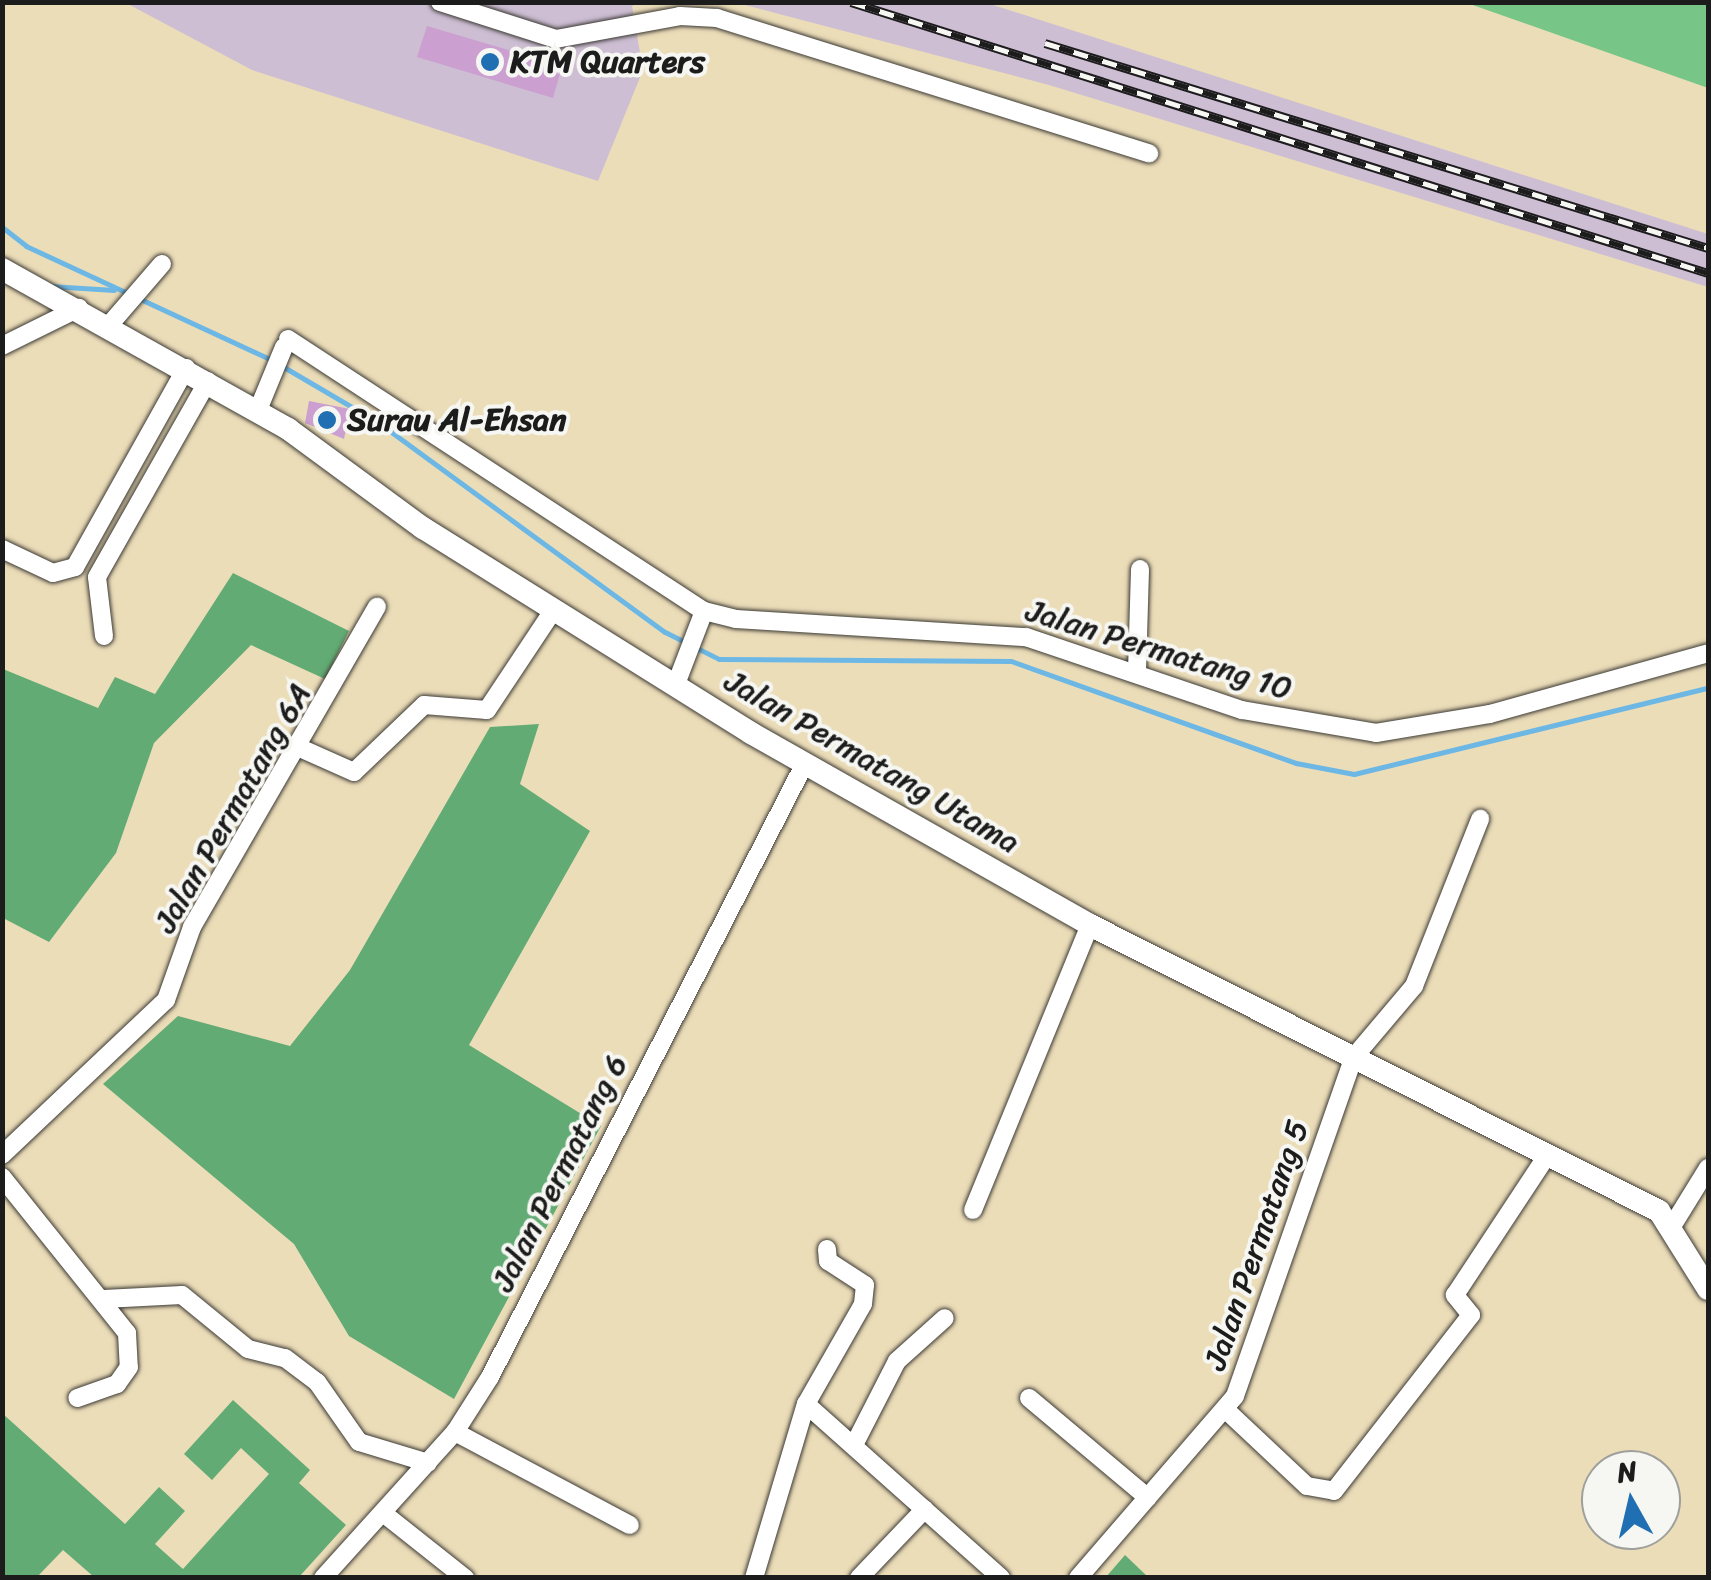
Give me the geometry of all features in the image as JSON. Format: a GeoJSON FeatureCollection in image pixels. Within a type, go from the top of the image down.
{"type":"FeatureCollection","features":[{"type":"Feature","properties":{"kind":"street"},"geometry":{"type":"LineString","coordinates":[[440,2],[556,40],[680,16],[716,18],[1149,153]]}},
{"type":"Feature","properties":{"kind":"street"},"geometry":{"type":"LineString","coordinates":[[115,316],[153,269]]}},
{"type":"Feature","properties":{"kind":"street","name":"Jalan Permatang Utama"},"geometry":{"type":"LineString","coordinates":[[12,274],[70,304],[115,316],[186,368],[258,410],[554,609],[680,675],[805,763],[1090,925],[1674,1223]]}},
{"type":"Feature","properties":{"kind":"street"},"geometry":{"type":"LineString","coordinates":[[2,346],[70,304]]}},
{"type":"Feature","properties":{"kind":"street"},"geometry":{"type":"LineString","coordinates":[[258,410],[286,343],[702,616],[680,675]]}},
{"type":"Feature","properties":{"kind":"street"},"geometry":{"type":"LineString","coordinates":[[2,549],[53,573],[75,567],[186,368]]}},
{"type":"Feature","properties":{"kind":"street"},"geometry":{"type":"LineString","coordinates":[[104,636],[98,577],[208,381]]}},
{"type":"Feature","properties":{"kind":"street"},"geometry":{"type":"LineString","coordinates":[[1138,671],[1140,569]]}},
{"type":"Feature","properties":{"kind":"street","name":"Jalan Permatang 6A"},"geometry":{"type":"LineString","coordinates":[[2,1155],[166,1000],[192,926],[300,748],[377,607]]}},
{"type":"Feature","properties":{"kind":"street"},"geometry":{"type":"LineString","coordinates":[[300,748],[354,772],[424,705],[487,710],[554,609]]}},
{"type":"Feature","properties":{"kind":"street","name":"Jalan Permatang 10"},"geometry":{"type":"LineString","coordinates":[[702,616],[762,623],[1026,637],[1138,671],[1242,710],[1376,733],[1490,714],[1708,653]]}},
{"type":"Feature","properties":{"kind":"street","name":"Jalan Permatang 6"},"geometry":{"type":"LineString","coordinates":[[322,1578],[455,1432],[805,763]]}},
{"type":"Feature","properties":{"kind":"street","name":"Jalan Permatang 5"},"geometry":{"type":"LineString","coordinates":[[1078,1578],[1226,1410],[1354,1058],[1414,986],[1480,819]]}},
{"type":"Feature","properties":{"kind":"street"},"geometry":{"type":"LineString","coordinates":[[973,1210],[1090,925]]}},
{"type":"Feature","properties":{"kind":"street"},"geometry":{"type":"LineString","coordinates":[[1226,1410],[1307,1486],[1334,1491],[1471,1314],[1455,1296],[1546,1156]]}},
{"type":"Feature","properties":{"kind":"street"},"geometry":{"type":"LineString","coordinates":[[1708,1168],[1674,1223],[1708,1289]]}},
{"type":"Feature","properties":{"kind":"street"},"geometry":{"type":"LineString","coordinates":[[2,1177],[127,1333],[129,1368],[117,1384],[77,1398]]}},
{"type":"Feature","properties":{"kind":"street"},"geometry":{"type":"LineString","coordinates":[[754,1578],[806,1404],[863,1304],[865,1285],[828,1261],[827,1250]]}},
{"type":"Feature","properties":{"kind":"street"},"geometry":{"type":"LineString","coordinates":[[104,1300],[182,1295],[248,1349],[284,1358],[317,1382],[359,1442],[428,1462]]}},
{"type":"Feature","properties":{"kind":"street"},"geometry":{"type":"LineString","coordinates":[[855,1444],[897,1361],[944,1318]]}},
{"type":"Feature","properties":{"kind":"street"},"geometry":{"type":"LineString","coordinates":[[1029,1398],[1148,1498]]}},
{"type":"Feature","properties":{"kind":"street"},"geometry":{"type":"LineString","coordinates":[[806,1404],[1001,1578]]}},
{"type":"Feature","properties":{"kind":"street"},"geometry":{"type":"LineString","coordinates":[[455,1432],[630,1525]]}},
{"type":"Feature","properties":{"kind":"street"},"geometry":{"type":"LineString","coordinates":[[859,1578],[925,1509]]}},
{"type":"Feature","properties":{"kind":"street"},"geometry":{"type":"LineString","coordinates":[[383,1514],[465,1578]]}},
{"type":"Feature","properties":{"kind":"shaded area"},"geometry":{"type":"Polygon","coordinates":[[[126,3],[640,3],[632,6],[643,70],[598,181],[252,70],[126,3]]]}},
{"type":"Feature","properties":{"kind":"shaded area"},"geometry":{"type":"Polygon","coordinates":[[[737,3],[987,3],[1708,234],[1708,287],[1049,85],[737,3]]]}},
{"type":"Feature","properties":{"kind":"green space"},"geometry":{"type":"Polygon","coordinates":[[[1467,3],[1708,3],[1708,88],[1467,3]]]}},
{"type":"Feature","properties":{"kind":"green space"},"geometry":{"type":"Polygon","coordinates":[[[233,573],[349,631],[325,679],[251,645],[154,743],[116,853],[49,942],[3,918],[3,669],[98,708],[115,677],[155,694],[233,573]]]}},
{"type":"Feature","properties":{"kind":"green space"},"geometry":{"type":"Polygon","coordinates":[[[539,724],[520,784],[590,831],[469,1045],[601,1126],[454,1399],[349,1336],[294,1244],[103,1084],[178,1016],[290,1046],[350,970],[490,727],[539,724]]]}},
{"type":"Feature","properties":{"kind":"green space"},"geometry":{"type":"Polygon","coordinates":[[[233,1400],[310,1470],[299,1483],[346,1525],[299,1577],[94,1577],[63,1550],[37,1577],[3,1577],[3,1414],[125,1524],[159,1487],[185,1511],[155,1544],[183,1569],[269,1474],[241,1448],[212,1480],[184,1454],[233,1400]]]}},
{"type":"Feature","properties":{"kind":"green space"},"geometry":{"type":"Polygon","coordinates":[[[1125,1555],[1148,1577],[1106,1577],[1125,1555]]]}},
{"type":"Feature","properties":{"kind":"building","name":"KTM Quarters"},"geometry":{"type":"Polygon","coordinates":[[[427,26],[562,66],[553,98],[417,57],[427,26]]]}},
{"type":"Feature","properties":{"kind":"building","name":"Surau Al-Ehsan"},"geometry":{"type":"Polygon","coordinates":[[[309,401],[350,409],[344,439],[305,423],[309,401]]]}},
{"type":"Feature","properties":{"kind":"waterway"},"geometry":{"type":"LineString","coordinates":[[2,227],[26,246],[272,360]]}},
{"type":"Feature","properties":{"kind":"waterway"},"geometry":{"type":"LineString","coordinates":[[50,286],[114,290]]}},
{"type":"Feature","properties":{"kind":"waterway"},"geometry":{"type":"LineString","coordinates":[[282,366],[379,423],[665,632],[719,659],[1011,661],[1296,763],[1354,774],[1708,688]]}},
{"type":"Feature","properties":{"kind":"railway"},"geometry":{"type":"LineString","coordinates":[[851,2],[1708,273]]}},
{"type":"Feature","properties":{"kind":"railway"},"geometry":{"type":"LineString","coordinates":[[1045,43],[1708,248]]}},
{"type":"Feature","properties":{"kind":"place","name":"KTM Quarters"},"geometry":{"type":"Point","coordinates":[490,62]}},
{"type":"Feature","properties":{"kind":"place","name":"Surau Al-Ehsan"},"geometry":{"type":"Point","coordinates":[327,420]}}]}
